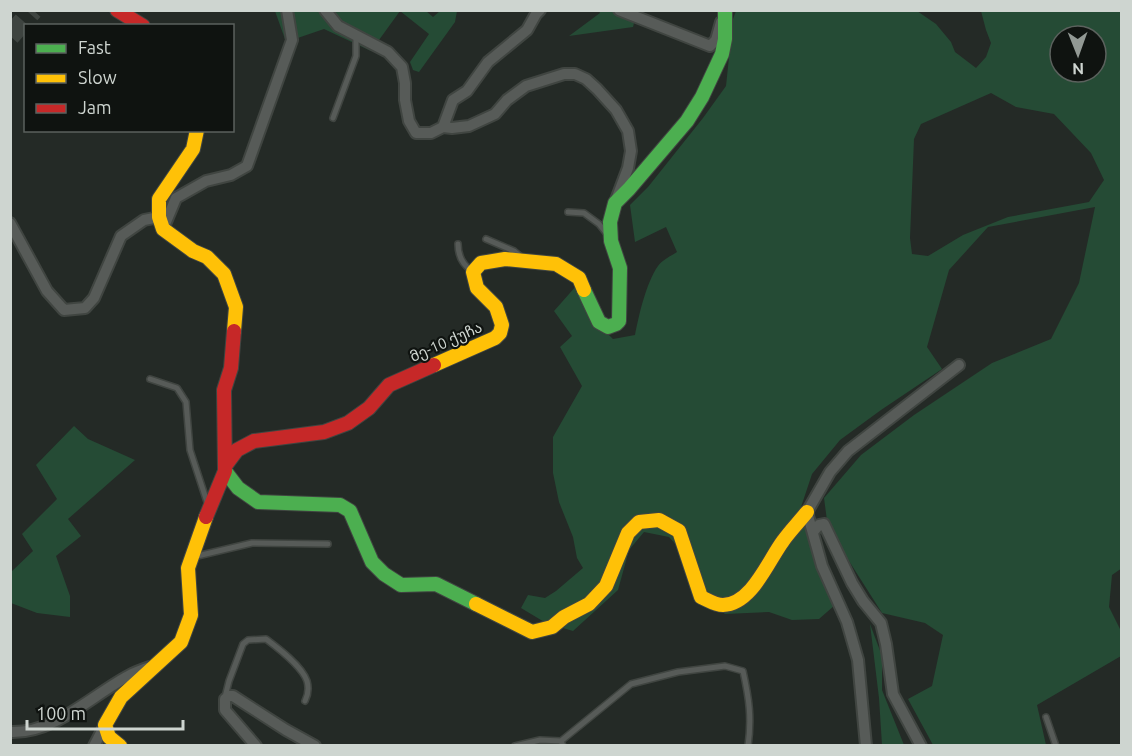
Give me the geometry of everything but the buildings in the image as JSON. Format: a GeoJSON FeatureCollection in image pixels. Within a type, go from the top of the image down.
{"type":"FeatureCollection","features":[{"type":"Feature","properties":{"kind":"street"},"geometry":{"type":"LineString","coordinates":[[117,10],[140,24]]}},
{"type":"Feature","properties":{"kind":"street"},"geometry":{"type":"LineString","coordinates":[[161,223],[176,198],[206,181],[231,175],[247,166],[292,40],[287,10]]}},
{"type":"Feature","properties":{"kind":"street"},"geometry":{"type":"LineString","coordinates":[[325,10],[338,26],[388,52],[402,67],[409,121],[416,133],[431,133],[443,127],[469,126],[495,114],[507,100],[526,86],[564,74],[575,74],[586,79],[616,110],[628,131],[631,151],[628,168],[610,222],[611,241],[621,268],[621,301],[619,321],[616,324],[608,327],[599,322],[579,279],[556,264],[505,259],[481,263],[473,272]]}},
{"type":"Feature","properties":{"kind":"street"},"geometry":{"type":"LineString","coordinates":[[443,127],[453,100],[467,91],[488,62],[527,30],[540,10]]}},
{"type":"Feature","properties":{"kind":"street"},"geometry":{"type":"LineString","coordinates":[[619,10],[710,46],[716,40],[724,10]]}},
{"type":"Feature","properties":{"kind":"street"},"geometry":{"type":"LineString","coordinates":[[615,203],[687,121],[702,97],[722,54],[725,39],[724,10]]}},
{"type":"Feature","properties":{"kind":"street"},"geometry":{"type":"LineString","coordinates":[[161,223],[159,199],[193,149],[197,132]]}},
{"type":"Feature","properties":{"kind":"street"},"geometry":{"type":"LineString","coordinates":[[10,222],[47,291],[64,310],[85,308],[94,298],[121,236],[144,220],[161,223],[193,251],[207,257],[224,274],[236,307],[231,368],[224,390],[225,469],[188,568],[191,615],[181,642],[121,697],[94,746]]}},
{"type":"Feature","properties":{"kind":"street","name":"მე-10 ქუჩა"},"geometry":{"type":"LineString","coordinates":[[225,469],[237,450],[254,441],[324,432],[348,423],[369,408],[389,385],[495,338],[500,333],[502,325],[496,307],[477,288],[473,272]]}},
{"type":"Feature","properties":{"kind":"street"},"geometry":{"type":"LineString","coordinates":[[225,469],[238,488],[258,502],[346,507],[350,511],[372,562],[384,574],[401,585],[436,584],[532,632],[552,627],[564,617],[589,604],[606,586],[628,533],[639,522],[659,520],[679,531],[701,597],[716,604],[725,605],[751,591],[782,542],[807,512],[830,472],[848,451],[959,365]]}},
{"type":"Feature","properties":{"kind":"street"},"geometry":{"type":"LineString","coordinates":[[807,512],[822,566],[847,622],[858,660],[866,746]]}},
{"type":"Feature","properties":{"kind":"street"},"geometry":{"type":"LineString","coordinates":[[813,532],[819,525],[824,524],[852,583],[881,623],[893,694],[921,746]]}},
{"type":"Feature","properties":{"kind":"street"},"geometry":{"type":"LineString","coordinates":[[10,732],[45,727],[132,674],[157,664]]}},
{"type":"Feature","properties":{"kind":"street"},"geometry":{"type":"LineString","coordinates":[[256,746],[225,710],[225,699],[229,696],[233,696],[315,746]]}},
{"type":"Feature","properties":{"kind":"street"},"geometry":{"type":"LineString","coordinates":[[105,725],[109,737],[120,745]]}},
{"type":"Feature","properties":{"kind":"lane"},"geometry":{"type":"LineString","coordinates":[[333,118],[356,56],[356,34]]}},
{"type":"Feature","properties":{"kind":"lane"},"geometry":{"type":"LineString","coordinates":[[568,212],[584,213],[600,224],[611,241]]}},
{"type":"Feature","properties":{"kind":"lane"},"geometry":{"type":"LineString","coordinates":[[486,239],[513,251],[526,261]]}},
{"type":"Feature","properties":{"kind":"lane"},"geometry":{"type":"LineString","coordinates":[[458,244],[458,252],[465,267],[473,272]]}},
{"type":"Feature","properties":{"kind":"lane"},"geometry":{"type":"LineString","coordinates":[[150,379],[177,388],[186,402],[190,450],[209,509]]}},
{"type":"Feature","properties":{"kind":"lane"},"geometry":{"type":"LineString","coordinates":[[192,557],[252,543],[328,544]]}},
{"type":"Feature","properties":{"kind":"lane"},"geometry":{"type":"LineString","coordinates":[[225,699],[243,644],[248,640],[266,639],[301,670],[307,682],[308,694],[305,701]]}},
{"type":"Feature","properties":{"kind":"lane"},"geometry":{"type":"LineString","coordinates":[[515,746],[540,740],[562,743],[631,684],[678,672],[724,666],[743,671],[749,698],[750,727],[747,746]]}},
{"type":"Feature","properties":{"kind":"lane"},"geometry":{"type":"LineString","coordinates":[[1046,717],[1056,746]]}},
{"type":"Feature","properties":{"kind":"green space"},"geometry":{"type":"Polygon","coordinates":[[[275,11],[400,11],[371,51],[324,29],[286,42],[275,11]]]}},
{"type":"Feature","properties":{"kind":"green space"},"geometry":{"type":"Polygon","coordinates":[[[400,11],[426,11],[433,17],[440,11],[457,11],[455,22],[419,72],[413,70],[410,62],[429,34],[400,11]]]}},
{"type":"Feature","properties":{"kind":"green space"},"geometry":{"type":"Polygon","coordinates":[[[599,11],[637,11],[633,27],[569,36],[600,13],[599,11]]]}},
{"type":"Feature","properties":{"kind":"green space"},"geometry":{"type":"Polygon","coordinates":[[[736,11],[917,11],[936,24],[951,42],[955,52],[976,68],[986,57],[991,43],[981,11],[1121,11],[1122,568],[1112,575],[1109,607],[1121,631],[1121,656],[1037,705],[1046,745],[933,745],[908,699],[932,686],[943,635],[925,623],[882,613],[828,528],[824,498],[861,455],[914,415],[992,363],[1051,339],[1079,283],[1095,207],[988,227],[949,270],[927,347],[942,369],[840,440],[812,474],[800,510],[843,598],[819,619],[792,620],[769,612],[725,614],[699,592],[689,559],[669,537],[644,532],[629,550],[618,590],[573,631],[546,623],[521,608],[528,595],[545,598],[583,568],[577,558],[573,537],[559,502],[553,473],[553,437],[582,386],[560,347],[572,336],[554,311],[577,285],[601,327],[613,339],[635,335],[643,299],[654,273],[662,262],[677,252],[666,227],[635,242],[630,205],[648,187],[726,86],[733,19],[736,11]],[[991,93],[921,124],[914,139],[910,238],[912,254],[928,256],[963,235],[1008,217],[1089,202],[1104,180],[1091,153],[1054,114],[1016,107],[991,93]]]}},
{"type":"Feature","properties":{"kind":"green space"},"geometry":{"type":"Polygon","coordinates":[[[74,426],[88,439],[135,460],[68,519],[81,536],[56,556],[70,596],[70,617],[37,613],[11,603],[10,573],[33,551],[22,534],[57,499],[36,465],[74,426]]]}},
{"type":"Feature","properties":{"kind":"green space"},"geometry":{"type":"Polygon","coordinates":[[[870,624],[882,656],[882,690],[904,745],[882,745],[870,624]]]}},
{"type":"Feature","properties":{"kind":"tunnel"},"geometry":{"type":"LineString","coordinates":[[10,36],[33,10]]}},
{"type":"Feature","properties":{"kind":"traffic: fast"},"geometry":{"type":"LineString","coordinates":[[584,290],[599,322],[608,327],[619,321],[620,268],[611,241],[610,222],[615,203],[687,121],[702,97],[722,54],[725,39],[725,10]]}},
{"type":"Feature","properties":{"kind":"traffic: fast"},"geometry":{"type":"LineString","coordinates":[[225,471],[238,488],[258,502],[340,505],[350,511],[372,562],[384,574],[401,585],[436,584],[476,604]]}},
{"type":"Feature","properties":{"kind":"traffic: slow"},"geometry":{"type":"LineString","coordinates":[[197,132],[193,149],[159,199],[159,217],[163,229],[193,251],[207,257],[224,274],[236,307],[234,331]]}},
{"type":"Feature","properties":{"kind":"traffic: slow"},"geometry":{"type":"LineString","coordinates":[[434,365],[495,338],[500,333],[502,325],[496,307],[477,288],[473,272],[481,263],[505,259],[556,264],[579,278],[584,290]]}},
{"type":"Feature","properties":{"kind":"traffic: slow"},"geometry":{"type":"LineString","coordinates":[[476,604],[532,632],[552,627],[564,617],[589,604],[606,586],[628,533],[639,522],[659,520],[679,531],[701,597],[720,605],[733,603],[751,590],[783,541],[807,512]]}},
{"type":"Feature","properties":{"kind":"traffic: slow"},"geometry":{"type":"LineString","coordinates":[[120,746],[109,737],[105,725],[121,697],[181,642],[191,615],[188,568],[206,517]]}},
{"type":"Feature","properties":{"kind":"traffic: jam"},"geometry":{"type":"LineString","coordinates":[[117,10],[140,24]]}},
{"type":"Feature","properties":{"kind":"traffic: jam"},"geometry":{"type":"LineString","coordinates":[[206,517],[225,471],[224,390],[231,368],[234,331]]}},
{"type":"Feature","properties":{"kind":"traffic: jam"},"geometry":{"type":"LineString","coordinates":[[225,466],[237,450],[254,441],[324,432],[348,423],[369,408],[389,385],[434,365]]}}]}
